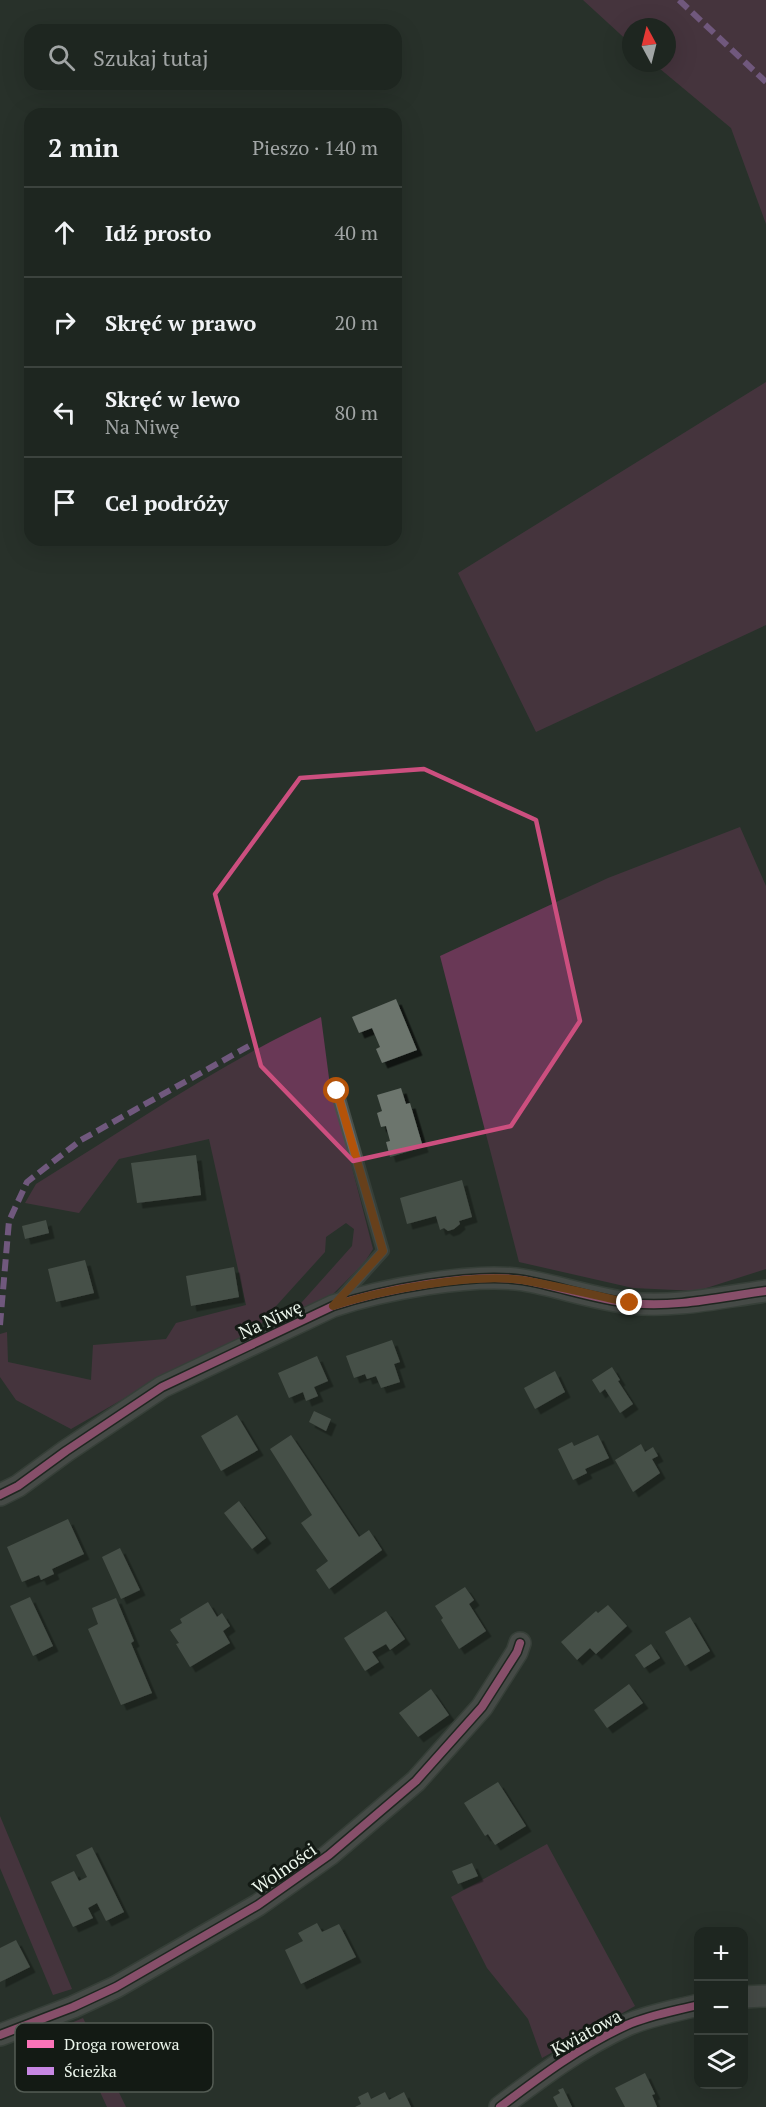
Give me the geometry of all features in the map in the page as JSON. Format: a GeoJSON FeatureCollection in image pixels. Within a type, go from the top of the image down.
{"type":"FeatureCollection","features":[{"type":"Feature","properties":{"kind":"street","name":"Na Niwę"},"geometry":{"type":"LineString","coordinates":[[0,1495],[18,1486],[162,1387],[333,1306],[361,1297],[448,1282],[484,1280],[520,1280],[630,1303],[682,1303],[766,1291]]}},
{"type":"Feature","properties":{"kind":"street","name":"Wolności"},"geometry":{"type":"LineString","coordinates":[[30,2023],[73,2007],[116,1987],[258,1905],[329,1855],[416,1781],[482,1707],[517,1652],[520,1643]]}},
{"type":"Feature","properties":{"kind":"street"},"geometry":{"type":"LineString","coordinates":[[748,1997],[766,1996]]}},
{"type":"Feature","properties":{"kind":"street","name":"Kwiatowa"},"geometry":{"type":"LineString","coordinates":[[500,2107],[565,2058],[628,2025],[648,2017],[694,2006]]}},
{"type":"Feature","properties":{"kind":"street","name":"Wolności"},"geometry":{"type":"LineString","coordinates":[[0,2034],[15,2028]]}},
{"type":"Feature","properties":{"kind":"lane"},"geometry":{"type":"LineString","coordinates":[[333,1306],[383,1251],[337,1091]]}},
{"type":"Feature","properties":{"kind":"highlighted area"},"geometry":{"type":"Polygon","coordinates":[[[424,769],[536,820],[580,1021],[511,1126],[353,1161],[261,1066],[215,894],[300,778],[424,769]]]}},
{"type":"Feature","properties":{"kind":"shaded area"},"geometry":{"type":"Polygon","coordinates":[[[583,0],[766,0],[766,224],[731,128],[664,72],[676,72],[676,18],[622,18],[622,36],[583,0]]]}},
{"type":"Feature","properties":{"kind":"shaded area"},"geometry":{"type":"Polygon","coordinates":[[[766,382],[766,625],[536,732],[458,573],[766,382]]]}},
{"type":"Feature","properties":{"kind":"shaded area"},"geometry":{"type":"Polygon","coordinates":[[[740,827],[766,886],[766,1269],[697,1291],[633,1288],[519,1262],[440,956],[608,878],[740,827]]]}},
{"type":"Feature","properties":{"kind":"shaded area"},"geometry":{"type":"Polygon","coordinates":[[[321,1017],[329,1078],[373,1249],[364,1263],[327,1300],[294,1311],[352,1246],[354,1229],[346,1223],[326,1237],[325,1252],[267,1316],[253,1335],[163,1376],[71,1429],[16,1400],[0,1377],[0,1334],[7,1332],[8,1362],[91,1380],[93,1345],[166,1339],[176,1323],[246,1305],[209,1139],[119,1159],[79,1213],[25,1203],[36,1184],[141,1118],[248,1054],[321,1017]]]}},
{"type":"Feature","properties":{"kind":"shaded area"},"geometry":{"type":"Polygon","coordinates":[[[0,1816],[72,1989],[53,1995],[0,1868],[0,1816]]]}},
{"type":"Feature","properties":{"kind":"shaded area"},"geometry":{"type":"Polygon","coordinates":[[[547,1844],[635,2006],[542,2058],[528,2019],[487,1968],[451,1897],[547,1844]]]}},
{"type":"Feature","properties":{"kind":"shaded area"},"geometry":{"type":"Polygon","coordinates":[[[83,2018],[85,2023],[71,2023],[83,2018]]]}},
{"type":"Feature","properties":{"kind":"shaded area"},"geometry":{"type":"Polygon","coordinates":[[[100,2092],[119,2092],[126,2107],[107,2107],[100,2092]]]}},
{"type":"Feature","properties":{"kind":"building"},"geometry":{"type":"Polygon","coordinates":[[[396,999],[417,1050],[382,1063],[376,1049],[380,1047],[372,1028],[359,1033],[352,1017],[396,999]]]}},
{"type":"Feature","properties":{"kind":"building"},"geometry":{"type":"Polygon","coordinates":[[[401,1088],[406,1104],[410,1103],[423,1147],[390,1157],[386,1142],[390,1141],[386,1126],[381,1127],[377,1113],[382,1111],[377,1095],[401,1088]]]}},
{"type":"Feature","properties":{"kind":"building"},"geometry":{"type":"Polygon","coordinates":[[[196,1155],[201,1195],[137,1203],[131,1163],[196,1155]]]}},
{"type":"Feature","properties":{"kind":"building"},"geometry":{"type":"Polygon","coordinates":[[[462,1180],[472,1217],[459,1221],[460,1224],[448,1231],[444,1228],[440,1230],[436,1216],[407,1224],[400,1198],[462,1180]]]}},
{"type":"Feature","properties":{"kind":"building"},"geometry":{"type":"Polygon","coordinates":[[[46,1220],[49,1233],[25,1239],[22,1226],[46,1220]]]}},
{"type":"Feature","properties":{"kind":"building"},"geometry":{"type":"Polygon","coordinates":[[[85,1260],[94,1293],[56,1302],[48,1269],[85,1260]]]}},
{"type":"Feature","properties":{"kind":"building"},"geometry":{"type":"Polygon","coordinates":[[[234,1267],[239,1297],[191,1306],[186,1276],[234,1267]]]}},
{"type":"Feature","properties":{"kind":"building"},"geometry":{"type":"Polygon","coordinates":[[[392,1340],[400,1362],[394,1364],[400,1382],[381,1388],[376,1376],[367,1379],[365,1374],[354,1378],[346,1356],[392,1340]]]}},
{"type":"Feature","properties":{"kind":"building"},"geometry":{"type":"Polygon","coordinates":[[[317,1356],[328,1381],[314,1387],[318,1396],[306,1401],[303,1392],[289,1398],[278,1373],[317,1356]]]}},
{"type":"Feature","properties":{"kind":"building"},"geometry":{"type":"Polygon","coordinates":[[[612,1367],[633,1404],[620,1413],[605,1389],[600,1393],[592,1380],[612,1367]]]}},
{"type":"Feature","properties":{"kind":"building"},"geometry":{"type":"Polygon","coordinates":[[[555,1371],[565,1392],[535,1409],[524,1388],[555,1371]]]}},
{"type":"Feature","properties":{"kind":"building"},"geometry":{"type":"Polygon","coordinates":[[[314,1411],[331,1419],[326,1431],[309,1422],[314,1411]]]}},
{"type":"Feature","properties":{"kind":"building"},"geometry":{"type":"Polygon","coordinates":[[[237,1415],[258,1450],[221,1471],[201,1436],[237,1415]]]}},
{"type":"Feature","properties":{"kind":"building"},"geometry":{"type":"Polygon","coordinates":[[[291,1435],[359,1537],[369,1530],[382,1550],[329,1589],[316,1570],[328,1561],[301,1523],[312,1515],[270,1449],[291,1435]]]}},
{"type":"Feature","properties":{"kind":"building"},"geometry":{"type":"Polygon","coordinates":[[[598,1435],[609,1458],[585,1469],[587,1473],[573,1480],[558,1449],[572,1442],[574,1446],[598,1435]]]}},
{"type":"Feature","properties":{"kind":"building"},"geometry":{"type":"Polygon","coordinates":[[[641,1444],[645,1452],[653,1447],[658,1456],[652,1459],[660,1473],[633,1492],[615,1460],[641,1444]]]}},
{"type":"Feature","properties":{"kind":"building"},"geometry":{"type":"Polygon","coordinates":[[[239,1501],[266,1538],[252,1549],[224,1513],[239,1501]]]}},
{"type":"Feature","properties":{"kind":"building"},"geometry":{"type":"Polygon","coordinates":[[[68,1519],[84,1554],[52,1569],[54,1574],[41,1580],[39,1575],[22,1582],[7,1547],[68,1519]]]}},
{"type":"Feature","properties":{"kind":"building"},"geometry":{"type":"Polygon","coordinates":[[[120,1548],[140,1590],[121,1599],[102,1557],[120,1548]]]}},
{"type":"Feature","properties":{"kind":"building"},"geometry":{"type":"Polygon","coordinates":[[[465,1587],[474,1600],[469,1604],[486,1631],[459,1649],[435,1606],[465,1587]]]}},
{"type":"Feature","properties":{"kind":"building"},"geometry":{"type":"Polygon","coordinates":[[[30,1597],[53,1646],[33,1656],[10,1606],[30,1597]]]}},
{"type":"Feature","properties":{"kind":"building"},"geometry":{"type":"Polygon","coordinates":[[[116,1598],[134,1641],[131,1643],[152,1693],[121,1705],[88,1629],[98,1624],[92,1608],[116,1598]]]}},
{"type":"Feature","properties":{"kind":"building"},"geometry":{"type":"Polygon","coordinates":[[[208,1602],[217,1617],[222,1613],[230,1626],[223,1631],[230,1643],[190,1667],[170,1630],[182,1623],[180,1619],[208,1602]]]}},
{"type":"Feature","properties":{"kind":"building"},"geometry":{"type":"Polygon","coordinates":[[[608,1605],[627,1626],[596,1654],[590,1648],[577,1660],[561,1642],[596,1611],[598,1613],[608,1605]]]}},
{"type":"Feature","properties":{"kind":"building"},"geometry":{"type":"Polygon","coordinates":[[[386,1611],[405,1639],[390,1650],[386,1644],[372,1652],[379,1662],[365,1671],[344,1638],[386,1611]]]}},
{"type":"Feature","properties":{"kind":"building"},"geometry":{"type":"Polygon","coordinates":[[[690,1617],[710,1651],[685,1666],[665,1632],[690,1617]]]}},
{"type":"Feature","properties":{"kind":"building"},"geometry":{"type":"Polygon","coordinates":[[[651,1644],[660,1658],[644,1668],[635,1655],[651,1644]]]}},
{"type":"Feature","properties":{"kind":"building"},"geometry":{"type":"Polygon","coordinates":[[[629,1684],[643,1703],[607,1728],[594,1710],[629,1684]]]}},
{"type":"Feature","properties":{"kind":"building"},"geometry":{"type":"Polygon","coordinates":[[[431,1689],[449,1715],[418,1737],[399,1713],[431,1689]]]}},
{"type":"Feature","properties":{"kind":"building"},"geometry":{"type":"Polygon","coordinates":[[[498,1782],[526,1826],[495,1845],[488,1834],[485,1836],[464,1803],[498,1782]]]}},
{"type":"Feature","properties":{"kind":"building"},"geometry":{"type":"Polygon","coordinates":[[[92,1847],[124,1912],[106,1921],[97,1903],[88,1908],[93,1918],[73,1927],[51,1882],[74,1871],[79,1881],[87,1877],[76,1855],[92,1847]]]}},
{"type":"Feature","properties":{"kind":"building"},"geometry":{"type":"Polygon","coordinates":[[[472,1863],[478,1876],[458,1884],[452,1871],[472,1863]]]}},
{"type":"Feature","properties":{"kind":"building"},"geometry":{"type":"Polygon","coordinates":[[[317,1923],[322,1932],[339,1924],[356,1957],[301,1984],[285,1950],[303,1941],[298,1933],[317,1923]]]}},
{"type":"Feature","properties":{"kind":"building"},"geometry":{"type":"Polygon","coordinates":[[[16,1940],[30,1967],[0,1982],[0,1948],[16,1940]]]}},
{"type":"Feature","properties":{"kind":"building"},"geometry":{"type":"Polygon","coordinates":[[[645,2073],[655,2094],[652,2095],[657,2107],[625,2107],[615,2088],[645,2073]]]}},
{"type":"Feature","properties":{"kind":"building"},"geometry":{"type":"Polygon","coordinates":[[[563,2088],[572,2107],[558,2107],[553,2097],[560,2093],[558,2090],[563,2088]]]}},
{"type":"Feature","properties":{"kind":"building"},"geometry":{"type":"Polygon","coordinates":[[[368,2092],[371,2099],[385,2092],[389,2100],[404,2092],[411,2107],[355,2107],[361,2104],[358,2097],[368,2092]]]}},
{"type":"Feature","properties":{"kind":"marked path"},"geometry":{"type":"LineString","coordinates":[[679,0],[766,82]]}},
{"type":"Feature","properties":{"kind":"marked path"},"geometry":{"type":"LineString","coordinates":[[0,1325],[9,1221],[27,1182],[81,1140],[249,1046]]}},
{"type":"Feature","properties":{"kind":"cycle path"},"geometry":{"type":"LineString","coordinates":[[0,1495],[18,1486],[162,1387],[333,1306],[353,1300],[427,1284],[479,1278],[523,1280],[603,1299],[647,1304],[698,1301],[766,1291]]}},
{"type":"Feature","properties":{"kind":"cycle path"},"geometry":{"type":"LineString","coordinates":[[31,2023],[116,1987],[258,1905],[329,1855],[416,1781],[482,1707],[517,1652],[520,1643]]}},
{"type":"Feature","properties":{"kind":"cycle path"},"geometry":{"type":"LineString","coordinates":[[500,2107],[562,2062],[610,2033],[645,2018],[694,2006]]}},
{"type":"Feature","properties":{"kind":"cycle path"},"geometry":{"type":"LineString","coordinates":[[0,2035],[15,2029]]}},
{"type":"Feature","properties":{"kind":"route"},"geometry":{"type":"LineString","coordinates":[[337,1091],[383,1251],[333,1306],[361,1297],[448,1282],[484,1280],[520,1280],[630,1303]]}}]}
